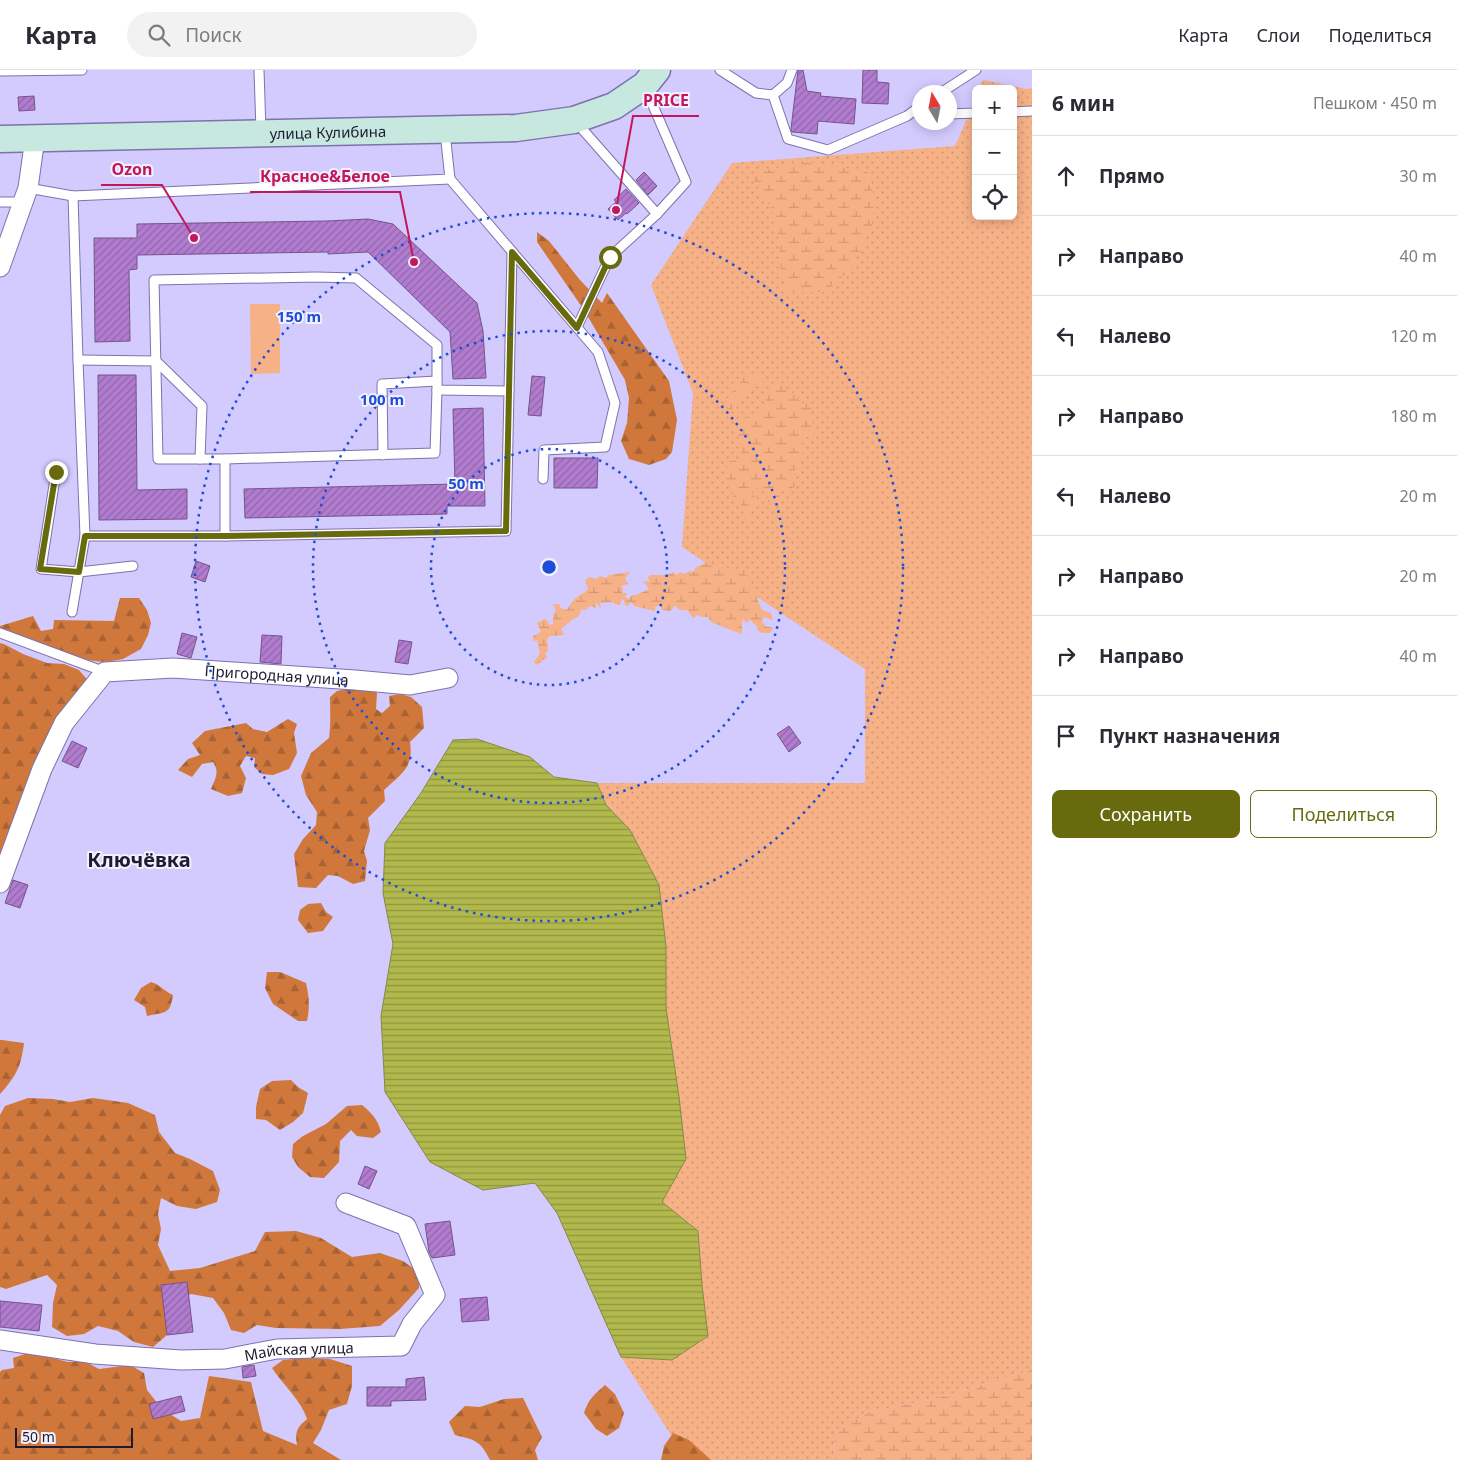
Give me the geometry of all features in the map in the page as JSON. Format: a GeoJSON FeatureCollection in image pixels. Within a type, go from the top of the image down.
{"type":"FeatureCollection","features":[{"type":"Feature","properties":{"kind":"main road","name":"улица Кулибина"},"geometry":{"type":"LineString","coordinates":[[0,139],[516,128],[574,120],[614,106],[651,78]]}},
{"type":"Feature","properties":{"kind":"street"},"geometry":{"type":"LineString","coordinates":[[0,267],[26,195],[35,138]]}},
{"type":"Feature","properties":{"kind":"street","name":"Пригородная улица"},"geometry":{"type":"LineString","coordinates":[[105,672],[173,668],[410,685],[448,678]]}},
{"type":"Feature","properties":{"kind":"street"},"geometry":{"type":"LineString","coordinates":[[0,883],[42,769],[64,723],[105,672]]}},
{"type":"Feature","properties":{"kind":"street","name":"Майская улица"},"geometry":{"type":"LineString","coordinates":[[0,1340],[95,1354],[181,1360],[225,1359],[277,1348],[401,1346],[412,1324],[435,1296],[406,1226],[346,1203]]}},
{"type":"Feature","properties":{"kind":"lane"},"geometry":{"type":"LineString","coordinates":[[0,71],[82,70]]}},
{"type":"Feature","properties":{"kind":"lane"},"geometry":{"type":"LineString","coordinates":[[259,70],[261,134]]}},
{"type":"Feature","properties":{"kind":"lane"},"geometry":{"type":"LineString","coordinates":[[720,70],[756,93],[773,95],[787,83],[792,70]]}},
{"type":"Feature","properties":{"kind":"lane"},"geometry":{"type":"LineString","coordinates":[[953,85],[976,70]]}},
{"type":"Feature","properties":{"kind":"lane"},"geometry":{"type":"LineString","coordinates":[[577,328],[610,257],[657,214],[686,182],[651,78]]}},
{"type":"Feature","properties":{"kind":"lane"},"geometry":{"type":"LineString","coordinates":[[773,95],[788,139],[828,150],[912,113]]}},
{"type":"Feature","properties":{"kind":"lane"},"geometry":{"type":"LineString","coordinates":[[1017,112],[1032,111]]}},
{"type":"Feature","properties":{"kind":"lane"},"geometry":{"type":"LineString","coordinates":[[957,114],[972,113]]}},
{"type":"Feature","properties":{"kind":"lane"},"geometry":{"type":"LineString","coordinates":[[907,116],[912,116]]}},
{"type":"Feature","properties":{"kind":"lane"},"geometry":{"type":"LineString","coordinates":[[574,120],[657,214]]}},
{"type":"Feature","properties":{"kind":"lane"},"geometry":{"type":"LineString","coordinates":[[445,130],[450,179],[598,352],[614,404],[606,447],[544,450],[543,479]]}},
{"type":"Feature","properties":{"kind":"lane"},"geometry":{"type":"LineString","coordinates":[[0,202],[26,195],[73,196],[450,179]]}},
{"type":"Feature","properties":{"kind":"lane"},"geometry":{"type":"LineString","coordinates":[[72,612],[85,536],[73,196]]}},
{"type":"Feature","properties":{"kind":"lane"},"geometry":{"type":"LineString","coordinates":[[85,536],[225,536],[506,531],[512,252]]}},
{"type":"Feature","properties":{"kind":"lane"},"geometry":{"type":"LineString","coordinates":[[356,278],[436,344],[435,453],[158,459],[156,362],[154,280],[356,278]]}},
{"type":"Feature","properties":{"kind":"lane"},"geometry":{"type":"LineString","coordinates":[[78,360],[156,362],[202,406],[200,459]]}},
{"type":"Feature","properties":{"kind":"lane"},"geometry":{"type":"LineString","coordinates":[[383,455],[382,384],[437,385],[509,391]]}},
{"type":"Feature","properties":{"kind":"lane"},"geometry":{"type":"LineString","coordinates":[[224,459],[225,536]]}},
{"type":"Feature","properties":{"kind":"lane"},"geometry":{"type":"LineString","coordinates":[[56,472],[40,569],[79,572],[133,566]]}},
{"type":"Feature","properties":{"kind":"lane"},"geometry":{"type":"LineString","coordinates":[[0,633],[105,672]]}},
{"type":"Feature","properties":{"kind":"green space"},"geometry":{"type":"Polygon","coordinates":[[[983,80],[1007,85],[981,85],[983,80]]]}},
{"type":"Feature","properties":{"kind":"green space"},"geometry":{"type":"Polygon","coordinates":[[[1017,87],[1032,88],[1032,1370],[938,1398],[869,1412],[834,1433],[835,1460],[687,1460],[621,1357],[672,1360],[708,1336],[698,1231],[661,1202],[686,1159],[666,1008],[666,947],[659,885],[630,830],[606,805],[597,783],[865,783],[865,669],[682,547],[693,393],[651,285],[732,163],[955,146],[972,107],[972,220],[1017,220],[1017,87]]]}},
{"type":"Feature","properties":{"kind":"green space"},"geometry":{"type":"Polygon","coordinates":[[[810,162],[868,172],[874,197],[872,226],[851,269],[825,292],[789,293],[781,272],[779,240],[771,207],[754,181],[756,172],[810,162]]]}},
{"type":"Feature","properties":{"kind":"green space"},"geometry":{"type":"Polygon","coordinates":[[[537,232],[549,241],[580,280],[602,303],[607,293],[669,381],[677,420],[672,452],[666,459],[649,465],[629,459],[621,441],[627,423],[629,398],[625,380],[584,310],[537,242],[537,232]]]}},
{"type":"Feature","properties":{"kind":"green space"},"geometry":{"type":"Polygon","coordinates":[[[250,304],[280,304],[280,373],[251,374],[250,304]]]}},
{"type":"Feature","properties":{"kind":"green space"},"geometry":{"type":"Polygon","coordinates":[[[761,376],[765,380],[762,386],[757,385],[754,391],[749,389],[737,400],[732,410],[729,411],[728,407],[723,406],[743,377],[761,376]]]}},
{"type":"Feature","properties":{"kind":"green space"},"geometry":{"type":"Polygon","coordinates":[[[776,383],[783,383],[786,388],[800,399],[800,402],[810,405],[814,403],[815,406],[811,411],[814,436],[806,437],[803,442],[804,451],[798,458],[801,469],[795,468],[792,481],[796,485],[788,492],[782,488],[779,489],[779,500],[772,504],[766,500],[769,495],[765,491],[758,488],[751,489],[756,501],[751,506],[750,520],[745,521],[742,505],[735,501],[731,487],[723,478],[730,461],[738,460],[742,453],[737,428],[742,418],[759,415],[765,405],[766,395],[776,383]]]}},
{"type":"Feature","properties":{"kind":"green space"},"geometry":{"type":"Polygon","coordinates":[[[705,563],[723,564],[729,569],[735,568],[738,571],[741,571],[744,566],[745,575],[747,575],[762,610],[771,613],[773,620],[764,617],[762,621],[765,626],[773,628],[770,633],[762,633],[757,630],[757,626],[750,619],[747,623],[743,619],[741,634],[711,622],[708,617],[698,615],[693,618],[687,610],[679,610],[675,605],[670,611],[662,610],[660,605],[655,607],[655,611],[634,606],[631,602],[628,606],[625,605],[622,599],[620,605],[613,602],[600,603],[601,609],[596,602],[596,608],[590,606],[586,610],[582,609],[578,617],[561,629],[564,635],[549,636],[547,640],[548,651],[545,653],[547,657],[537,665],[534,662],[540,651],[537,640],[533,641],[533,636],[541,632],[537,623],[544,619],[548,621],[549,625],[553,624],[553,614],[556,611],[553,604],[559,604],[561,608],[566,610],[576,598],[588,589],[585,580],[590,577],[596,579],[600,576],[606,578],[609,575],[630,572],[625,578],[628,584],[621,586],[623,588],[622,593],[627,593],[625,597],[629,599],[632,595],[649,589],[643,581],[649,582],[648,577],[651,575],[667,575],[674,572],[677,575],[680,572],[685,574],[689,571],[694,572],[695,568],[705,563]]]}},
{"type":"Feature","properties":{"kind":"green space"},"geometry":{"type":"Polygon","coordinates":[[[120,598],[139,598],[147,610],[151,623],[148,635],[141,649],[123,659],[106,662],[75,658],[58,653],[36,652],[0,630],[0,626],[33,616],[41,631],[53,629],[54,620],[114,621],[120,598]]]}},
{"type":"Feature","properties":{"kind":"green space"},"geometry":{"type":"Polygon","coordinates":[[[0,643],[47,663],[64,664],[79,670],[89,682],[32,766],[12,833],[0,860],[0,643]]]}},
{"type":"Feature","properties":{"kind":"green space"},"geometry":{"type":"Polygon","coordinates":[[[355,687],[369,688],[377,693],[376,709],[382,713],[390,706],[389,696],[400,694],[411,697],[422,707],[424,728],[410,742],[410,758],[405,770],[384,790],[385,801],[368,818],[370,830],[364,851],[367,861],[365,881],[353,884],[338,876],[328,875],[316,888],[298,887],[294,854],[303,839],[316,825],[317,812],[306,795],[301,776],[311,753],[329,738],[330,697],[337,691],[355,687]]]}},
{"type":"Feature","properties":{"kind":"green space"},"geometry":{"type":"Polygon","coordinates":[[[288,719],[297,724],[294,733],[297,753],[289,769],[273,775],[262,774],[254,767],[255,758],[246,756],[240,766],[246,778],[242,793],[228,796],[211,789],[216,772],[213,762],[202,764],[192,777],[178,770],[188,759],[200,755],[192,743],[205,731],[246,723],[253,729],[267,732],[288,719]]]}},
{"type":"Feature","properties":{"kind":"green space"},"geometry":{"type":"Polygon","coordinates":[[[321,903],[326,912],[333,917],[323,931],[308,933],[298,920],[300,910],[308,904],[321,903]]]}},
{"type":"Feature","properties":{"kind":"green space"},"geometry":{"type":"Polygon","coordinates":[[[267,972],[280,972],[306,983],[309,1002],[307,1021],[298,1021],[273,1004],[265,988],[267,972]]]}},
{"type":"Feature","properties":{"kind":"green space"},"geometry":{"type":"Polygon","coordinates":[[[151,982],[173,995],[166,1012],[147,1016],[145,1007],[134,1000],[141,988],[151,982]]]}},
{"type":"Feature","properties":{"kind":"green space"},"geometry":{"type":"Polygon","coordinates":[[[0,1040],[24,1043],[17,1071],[0,1094],[0,1040]]]}},
{"type":"Feature","properties":{"kind":"green space"},"geometry":{"type":"Polygon","coordinates":[[[291,1080],[308,1093],[303,1113],[280,1130],[266,1120],[256,1119],[256,1107],[260,1089],[272,1081],[291,1080]]]}},
{"type":"Feature","properties":{"kind":"green space"},"geometry":{"type":"Polygon","coordinates":[[[28,1098],[70,1102],[93,1098],[128,1103],[155,1115],[159,1132],[175,1153],[213,1171],[220,1190],[217,1202],[196,1209],[177,1206],[161,1198],[158,1214],[161,1229],[158,1245],[170,1271],[200,1268],[255,1251],[265,1232],[296,1231],[321,1238],[352,1257],[380,1253],[403,1261],[420,1273],[419,1288],[399,1310],[380,1326],[340,1329],[276,1328],[257,1325],[244,1333],[231,1330],[224,1313],[213,1298],[191,1294],[174,1301],[167,1335],[153,1347],[134,1342],[118,1331],[98,1326],[84,1334],[67,1336],[52,1327],[53,1303],[57,1285],[47,1275],[6,1289],[0,1287],[0,1115],[5,1106],[28,1098]]]}},
{"type":"Feature","properties":{"kind":"green space"},"geometry":{"type":"Polygon","coordinates":[[[362,1105],[374,1117],[381,1132],[373,1138],[357,1136],[351,1130],[340,1141],[339,1162],[324,1178],[310,1177],[298,1167],[292,1157],[293,1144],[303,1136],[326,1124],[347,1106],[362,1105]]]}},
{"type":"Feature","properties":{"kind":"green space"},"geometry":{"type":"Polygon","coordinates":[[[39,1353],[68,1362],[84,1361],[99,1369],[130,1365],[144,1373],[147,1390],[162,1409],[181,1421],[200,1418],[209,1376],[251,1382],[263,1431],[297,1445],[297,1431],[307,1419],[296,1399],[272,1368],[283,1360],[304,1358],[330,1359],[352,1366],[352,1386],[347,1404],[329,1410],[321,1430],[313,1443],[341,1460],[0,1460],[0,1372],[14,1368],[13,1358],[25,1354],[39,1353]]]}},
{"type":"Feature","properties":{"kind":"green space"},"geometry":{"type":"Polygon","coordinates":[[[1032,1370],[1032,1460],[835,1460],[834,1433],[869,1412],[938,1398],[1032,1370]]]}},
{"type":"Feature","properties":{"kind":"green space"},"geometry":{"type":"Polygon","coordinates":[[[605,1385],[615,1394],[624,1413],[619,1428],[607,1436],[596,1429],[584,1413],[590,1400],[605,1385]]]}},
{"type":"Feature","properties":{"kind":"green space"},"geometry":{"type":"Polygon","coordinates":[[[523,1398],[542,1437],[535,1450],[538,1460],[490,1460],[483,1448],[476,1442],[455,1435],[449,1422],[465,1406],[480,1407],[504,1399],[523,1398]]]}},
{"type":"Feature","properties":{"kind":"green space"},"geometry":{"type":"Polygon","coordinates":[[[673,1433],[689,1440],[711,1460],[661,1460],[664,1446],[673,1433]]]}},
{"type":"Feature","properties":{"kind":"shaded area"},"geometry":{"type":"Polygon","coordinates":[[[477,739],[530,757],[554,777],[597,783],[606,805],[630,830],[659,885],[666,947],[666,1008],[686,1159],[662,1202],[698,1231],[708,1336],[672,1360],[621,1357],[557,1213],[535,1183],[483,1190],[430,1162],[385,1092],[381,1016],[393,944],[383,893],[385,843],[421,793],[453,740],[477,739]]]}},
{"type":"Feature","properties":{"kind":"building"},"geometry":{"type":"Polygon","coordinates":[[[798,70],[803,70],[807,91],[821,93],[820,96],[856,99],[854,124],[818,121],[817,134],[792,132],[798,70]]]}},
{"type":"Feature","properties":{"kind":"building"},"geometry":{"type":"Polygon","coordinates":[[[863,70],[877,70],[877,82],[889,83],[888,104],[862,103],[863,70]]]}},
{"type":"Feature","properties":{"kind":"building"},"geometry":{"type":"Polygon","coordinates":[[[34,96],[35,110],[19,111],[18,97],[34,96]]]}},
{"type":"Feature","properties":{"kind":"building"},"geometry":{"type":"Polygon","coordinates":[[[644,172],[657,186],[648,195],[636,180],[644,172]]]}},
{"type":"Feature","properties":{"kind":"building"},"geometry":{"type":"Polygon","coordinates":[[[626,189],[639,203],[618,220],[608,209],[616,202],[614,200],[626,189]]]}},
{"type":"Feature","properties":{"kind":"building"},"geometry":{"type":"Polygon","coordinates":[[[368,219],[393,224],[477,303],[483,331],[486,378],[453,379],[450,332],[368,252],[137,255],[137,269],[129,270],[130,341],[95,342],[94,238],[137,238],[137,224],[368,219]]]}},
{"type":"Feature","properties":{"kind":"building"},"geometry":{"type":"Polygon","coordinates":[[[98,375],[136,375],[137,490],[187,489],[187,519],[99,520],[98,375]]]}},
{"type":"Feature","properties":{"kind":"building"},"geometry":{"type":"Polygon","coordinates":[[[532,376],[545,377],[541,416],[528,415],[532,376]]]}},
{"type":"Feature","properties":{"kind":"building"},"geometry":{"type":"Polygon","coordinates":[[[483,408],[485,506],[447,506],[447,514],[245,518],[244,489],[455,484],[453,409],[483,408]]]}},
{"type":"Feature","properties":{"kind":"building"},"geometry":{"type":"Polygon","coordinates":[[[554,458],[598,458],[597,488],[554,488],[554,458]]]}},
{"type":"Feature","properties":{"kind":"building"},"geometry":{"type":"Polygon","coordinates":[[[196,561],[210,566],[205,582],[191,577],[196,561]]]}},
{"type":"Feature","properties":{"kind":"building"},"geometry":{"type":"Polygon","coordinates":[[[182,633],[197,637],[191,658],[177,654],[182,633]]]}},
{"type":"Feature","properties":{"kind":"building"},"geometry":{"type":"Polygon","coordinates":[[[262,635],[282,636],[281,664],[260,662],[262,635]]]}},
{"type":"Feature","properties":{"kind":"building"},"geometry":{"type":"Polygon","coordinates":[[[399,640],[412,642],[408,664],[395,662],[399,640]]]}},
{"type":"Feature","properties":{"kind":"building"},"geometry":{"type":"Polygon","coordinates":[[[789,726],[801,743],[789,752],[777,734],[789,726]]]}},
{"type":"Feature","properties":{"kind":"building"},"geometry":{"type":"Polygon","coordinates":[[[72,741],[87,748],[78,768],[62,761],[72,741]]]}},
{"type":"Feature","properties":{"kind":"building"},"geometry":{"type":"Polygon","coordinates":[[[13,880],[28,885],[20,908],[5,903],[13,880]]]}},
{"type":"Feature","properties":{"kind":"building"},"geometry":{"type":"Polygon","coordinates":[[[365,1166],[377,1171],[369,1189],[358,1184],[365,1166]]]}},
{"type":"Feature","properties":{"kind":"building"},"geometry":{"type":"Polygon","coordinates":[[[450,1221],[455,1255],[432,1258],[429,1252],[425,1224],[450,1221]]]}},
{"type":"Feature","properties":{"kind":"building"},"geometry":{"type":"Polygon","coordinates":[[[187,1282],[193,1332],[167,1335],[161,1285],[187,1282]]]}},
{"type":"Feature","properties":{"kind":"building"},"geometry":{"type":"Polygon","coordinates":[[[487,1297],[489,1320],[462,1322],[460,1299],[487,1297]]]}},
{"type":"Feature","properties":{"kind":"building"},"geometry":{"type":"Polygon","coordinates":[[[0,1301],[42,1305],[39,1331],[0,1327],[0,1301]]]}},
{"type":"Feature","properties":{"kind":"building"},"geometry":{"type":"Polygon","coordinates":[[[254,1365],[256,1376],[243,1378],[242,1367],[254,1365]]]}},
{"type":"Feature","properties":{"kind":"building"},"geometry":{"type":"Polygon","coordinates":[[[424,1377],[426,1400],[391,1401],[391,1406],[367,1406],[367,1387],[406,1387],[406,1379],[424,1377]]]}},
{"type":"Feature","properties":{"kind":"building"},"geometry":{"type":"Polygon","coordinates":[[[181,1396],[185,1411],[153,1419],[149,1404],[181,1396]]]}},
{"type":"Feature","properties":{"kind":"place","name":"PRICE"},"geometry":{"type":"Point","coordinates":[616,210]}},
{"type":"Feature","properties":{"kind":"place","name":"Ozon"},"geometry":{"type":"Point","coordinates":[194,238]}},
{"type":"Feature","properties":{"kind":"place","name":"Красное&Белое"},"geometry":{"type":"Point","coordinates":[414,262]}},
{"type":"Feature","properties":{"kind":"district","name":"Ключёвка"},"geometry":{"type":"Point","coordinates":[139,859]}},
{"type":"Feature","properties":{"kind":"route"},"geometry":{"type":"LineString","coordinates":[[56,472],[40,569],[79,572],[85,536],[225,536],[506,531],[512,252],[577,328],[610,257]]}}]}
